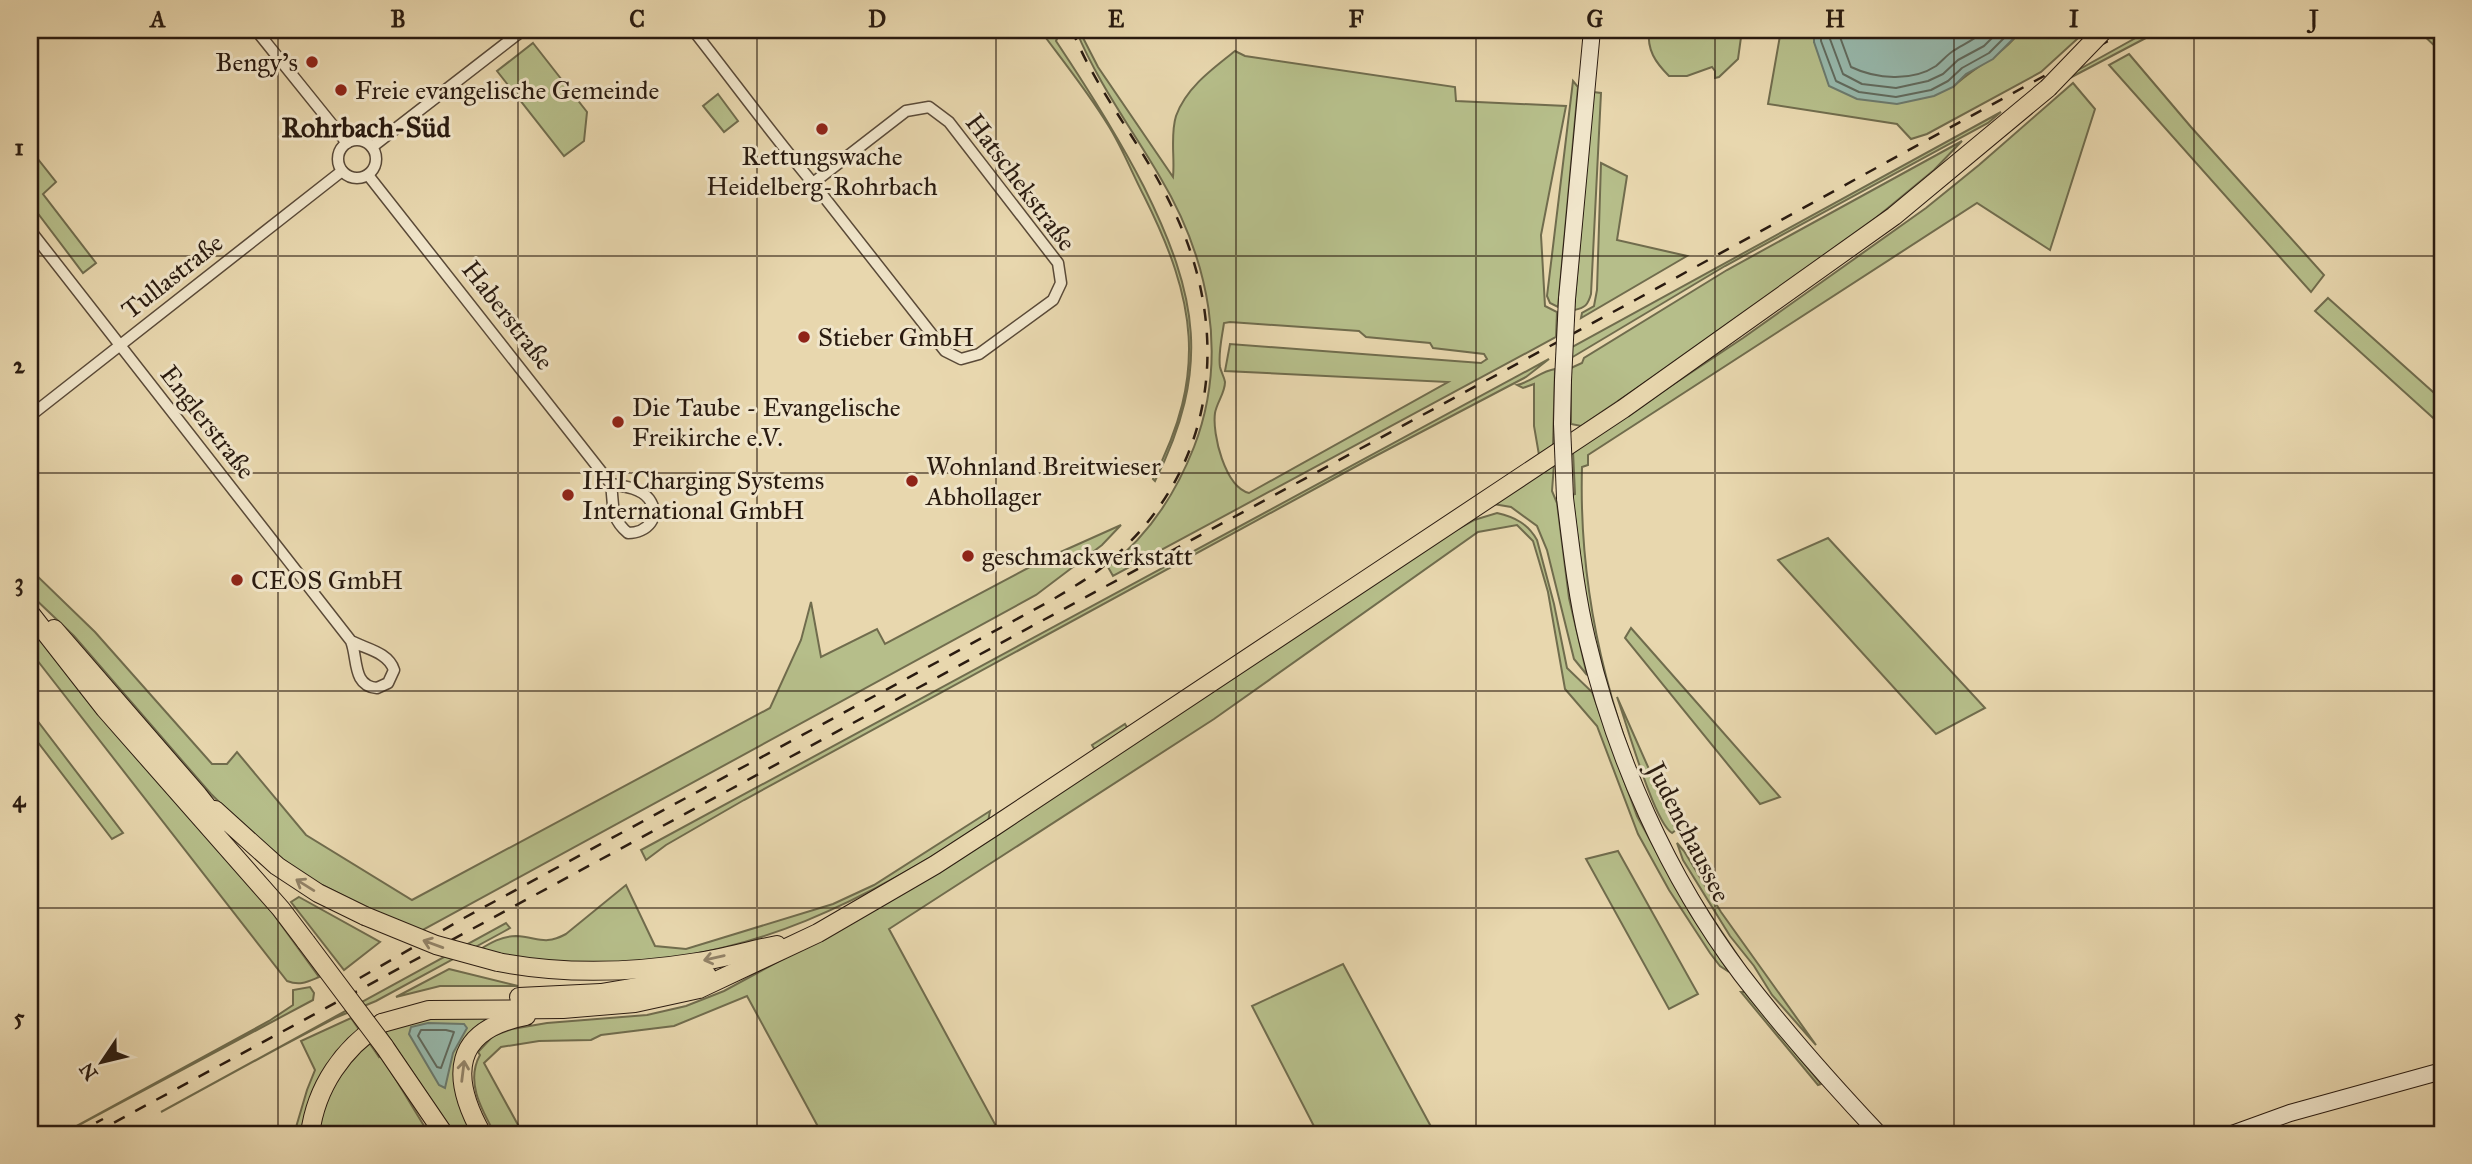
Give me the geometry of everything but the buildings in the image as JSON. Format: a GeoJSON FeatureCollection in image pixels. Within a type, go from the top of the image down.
{"type":"FeatureCollection","features":[{"type":"Feature","properties":{"kind":"main road","name":"Judenchaussee"},"geometry":{"type":"LineString","coordinates":[[1592,30],[1567,299],[1562,424],[1564,498],[1577,596],[1598,682],[1618,741],[1661,843],[1696,905],[1741,973],[1811,1060],[1879,1134]]}},
{"type":"Feature","properties":{"kind":"main road"},"geometry":{"type":"LineString","coordinates":[[482,1134],[468,1109],[462,1087],[462,1068],[474,1040],[486,1029],[505,1020],[564,1009],[667,997],[699,989],[805,940],[935,865],[1623,409],[1894,216],[2027,108],[2104,30]]}},
{"type":"Feature","properties":{"kind":"main road"},"geometry":{"type":"LineString","coordinates":[[30,606],[71,646],[198,795],[268,886],[281,909]]}},
{"type":"Feature","properties":{"kind":"main road"},"geometry":{"type":"LineString","coordinates":[[30,613],[105,709],[281,909],[384,1046],[443,1134]]}},
{"type":"Feature","properties":{"kind":"main road"},"geometry":{"type":"LineString","coordinates":[[198,795],[276,866],[318,893],[436,946],[498,962],[547,971],[625,971],[700,962],[805,940]]}},
{"type":"Feature","properties":{"kind":"main road"},"geometry":{"type":"LineString","coordinates":[[310,1134],[318,1098],[343,1056],[361,1038],[407,1006],[441,998],[601,993],[663,984],[744,967]]}},
{"type":"Feature","properties":{"kind":"main road"},"geometry":{"type":"LineString","coordinates":[[382,1023],[429,1010],[564,1009]]}},
{"type":"Feature","properties":{"kind":"main road"},"geometry":{"type":"LineString","coordinates":[[2232,1134],[2290,1113],[2442,1071]]}},
{"type":"Feature","properties":{"kind":"street"},"geometry":{"type":"LineString","coordinates":[[256,30],[347,143]]}},
{"type":"Feature","properties":{"kind":"street"},"geometry":{"type":"LineString","coordinates":[[372,147],[523,30]]}},
{"type":"Feature","properties":{"kind":"street","name":"Hatschekstraße"},"geometry":{"type":"LineString","coordinates":[[693,30],[813,183],[945,351],[961,359],[979,354],[1052,300],[1061,283],[1058,263],[949,122],[929,107],[906,111],[813,183]]}},
{"type":"Feature","properties":{"kind":"street"},"geometry":{"type":"LineString","coordinates":[[361,140],[372,147],[376,160],[368,175],[354,178],[342,171],[338,157],[347,143],[361,140]]}},
{"type":"Feature","properties":{"kind":"street","name":"Tullastraße"},"geometry":{"type":"LineString","coordinates":[[30,416],[342,171]]}},
{"type":"Feature","properties":{"kind":"street","name":"Haberstraße"},"geometry":{"type":"LineString","coordinates":[[368,175],[611,484]]}},
{"type":"Feature","properties":{"kind":"street","name":"Englerstraße"},"geometry":{"type":"LineString","coordinates":[[30,230],[351,641],[359,678],[364,684],[377,688],[388,683],[393,675],[391,663],[385,656],[351,641]]}},
{"type":"Feature","properties":{"kind":"street"},"geometry":{"type":"LineString","coordinates":[[611,484],[634,489],[649,498],[654,511],[648,528],[639,533],[628,533],[620,526],[614,517],[611,484]]}},
{"type":"Feature","properties":{"kind":"green space"},"geometry":{"type":"Polygon","coordinates":[[[1040,30],[1061,30],[1056,41],[1124,149],[1144,187],[1176,263],[1186,298],[1191,333],[1190,367],[1184,403],[1173,441],[1155,481],[1153,479],[1171,441],[1182,405],[1188,370],[1189,337],[1184,303],[1162,234],[1118,142],[1040,30]]]}},
{"type":"Feature","properties":{"kind":"green space"},"geometry":{"type":"Polygon","coordinates":[[[1076,30],[1079,30],[1098,67],[1173,177],[1173,131],[1180,106],[1201,80],[1235,51],[1245,56],[1455,87],[1456,101],[1566,106],[1541,235],[1545,306],[1557,312],[1556,337],[1113,576],[1108,567],[1148,528],[1187,464],[1205,413],[1212,343],[1202,274],[1177,208],[1084,49],[1076,30]],[[1224,323],[1220,369],[1225,382],[1215,413],[1216,434],[1227,471],[1241,489],[1249,493],[1448,382],[1225,371],[1230,344],[1481,363],[1487,359],[1484,354],[1433,348],[1430,343],[1366,337],[1359,331],[1224,323]]]}},
{"type":"Feature","properties":{"kind":"green space"},"geometry":{"type":"Polygon","coordinates":[[[1649,30],[1742,30],[1738,59],[1715,78],[1712,67],[1687,76],[1669,76],[1653,55],[1649,44],[1649,30]]]}},
{"type":"Feature","properties":{"kind":"green space"},"geometry":{"type":"Polygon","coordinates":[[[1781,30],[1814,30],[1814,42],[1953,87],[1998,53],[2021,30],[2087,30],[2041,72],[1927,134],[1911,139],[1897,124],[1768,104],[1781,30]]]}},
{"type":"Feature","properties":{"kind":"green space"},"geometry":{"type":"Polygon","coordinates":[[[2150,30],[2161,30],[2045,91],[2053,84],[2150,30]]]}},
{"type":"Feature","properties":{"kind":"green space"},"geometry":{"type":"Polygon","coordinates":[[[2418,30],[2430,30],[2442,42],[2442,53],[2418,30]]]}},
{"type":"Feature","properties":{"kind":"green space"},"geometry":{"type":"Polygon","coordinates":[[[533,43],[587,112],[584,141],[564,156],[497,71],[533,43]]]}},
{"type":"Feature","properties":{"kind":"green space"},"geometry":{"type":"Polygon","coordinates":[[[2129,54],[2324,275],[2311,292],[2109,65],[2129,54]]]}},
{"type":"Feature","properties":{"kind":"green space"},"geometry":{"type":"Polygon","coordinates":[[[1573,81],[1578,87],[1558,307],[1550,303],[1547,296],[1573,81]]]}},
{"type":"Feature","properties":{"kind":"green space"},"geometry":{"type":"Polygon","coordinates":[[[2073,83],[2095,109],[2050,250],[1977,203],[1588,455],[1588,465],[1582,467],[1582,520],[1587,572],[1606,676],[1621,727],[1660,825],[1691,884],[1742,962],[1742,967],[1673,861],[1624,748],[1589,623],[1572,495],[1575,494],[1573,451],[1743,338],[1926,208],[2073,83]]]}},
{"type":"Feature","properties":{"kind":"green space"},"geometry":{"type":"Polygon","coordinates":[[[1593,92],[1601,93],[1591,294],[1586,305],[1574,310],[1593,92]]]}},
{"type":"Feature","properties":{"kind":"green space"},"geometry":{"type":"Polygon","coordinates":[[[718,94],[738,121],[724,132],[703,106],[718,94]]]}},
{"type":"Feature","properties":{"kind":"green space"},"geometry":{"type":"Polygon","coordinates":[[[2001,112],[1988,123],[1725,266],[1571,358],[1572,347],[2001,112]]]}},
{"type":"Feature","properties":{"kind":"green space"},"geometry":{"type":"Polygon","coordinates":[[[1962,141],[1934,170],[1819,265],[1581,426],[1571,424],[1571,368],[1582,363],[1584,358],[1727,270],[1962,141]]]}},
{"type":"Feature","properties":{"kind":"green space"},"geometry":{"type":"Polygon","coordinates":[[[30,149],[56,182],[43,194],[96,263],[83,273],[30,203],[30,149]]]}},
{"type":"Feature","properties":{"kind":"green space"},"geometry":{"type":"Polygon","coordinates":[[[1601,163],[1627,176],[1617,240],[1687,256],[1581,318],[1582,313],[1594,306],[1597,290],[1601,163]]]}},
{"type":"Feature","properties":{"kind":"green space"},"geometry":{"type":"Polygon","coordinates":[[[2328,298],[2442,400],[2442,426],[2315,311],[2328,298]]]}},
{"type":"Feature","properties":{"kind":"green space"},"geometry":{"type":"Polygon","coordinates":[[[1549,359],[1526,377],[1366,461],[744,800],[666,845],[646,860],[641,850],[1549,359]]]}},
{"type":"Feature","properties":{"kind":"green space"},"geometry":{"type":"Polygon","coordinates":[[[1555,369],[1553,445],[1539,455],[1534,426],[1534,384],[1523,388],[1517,385],[1555,369]]]}},
{"type":"Feature","properties":{"kind":"green space"},"geometry":{"type":"Polygon","coordinates":[[[1554,464],[1552,491],[1557,503],[1569,598],[1587,675],[1574,659],[1547,550],[1537,526],[1511,507],[1493,504],[1554,464]]]}},
{"type":"Feature","properties":{"kind":"green space"},"geometry":{"type":"Polygon","coordinates":[[[1497,513],[1520,522],[1537,540],[1567,668],[1592,692],[1637,816],[1690,913],[1729,972],[1720,966],[1710,953],[1669,890],[1638,834],[1597,726],[1565,689],[1548,592],[1539,561],[1533,541],[1517,525],[1478,532],[1214,719],[889,929],[996,1126],[981,1134],[822,1134],[747,996],[674,1026],[601,1035],[591,1040],[539,1041],[501,1047],[484,1063],[523,1134],[495,1134],[477,1096],[474,1075],[480,1055],[478,1052],[493,1036],[512,1029],[547,1023],[647,1015],[686,1006],[724,991],[879,907],[1427,546],[1474,520],[1497,513]]]}},
{"type":"Feature","properties":{"kind":"green space"},"geometry":{"type":"Polygon","coordinates":[[[1121,525],[1102,545],[1036,595],[421,931],[393,921],[306,877],[259,841],[211,794],[74,636],[30,594],[30,569],[95,632],[212,764],[227,764],[237,752],[306,835],[412,900],[770,708],[801,640],[811,602],[821,657],[877,629],[885,644],[1045,559],[1121,525]]]}},
{"type":"Feature","properties":{"kind":"green space"},"geometry":{"type":"Polygon","coordinates":[[[1828,538],[1985,708],[1936,734],[1778,560],[1828,538]]]}},
{"type":"Feature","properties":{"kind":"green space"},"geometry":{"type":"Polygon","coordinates":[[[30,622],[261,897],[319,977],[300,983],[287,981],[30,651],[30,622]]]}},
{"type":"Feature","properties":{"kind":"green space"},"geometry":{"type":"Polygon","coordinates":[[[1631,628],[1780,797],[1760,804],[1625,638],[1631,628]]]}},
{"type":"Feature","properties":{"kind":"green space"},"geometry":{"type":"Polygon","coordinates":[[[1617,697],[1676,830],[1672,833],[1657,811],[1649,792],[1617,697]]]}},
{"type":"Feature","properties":{"kind":"green space"},"geometry":{"type":"Polygon","coordinates":[[[30,711],[123,833],[112,839],[30,732],[30,711]]]}},
{"type":"Feature","properties":{"kind":"green space"},"geometry":{"type":"Polygon","coordinates":[[[1125,724],[1128,729],[1095,750],[1092,745],[1125,724]]]}},
{"type":"Feature","properties":{"kind":"green space"},"geometry":{"type":"Polygon","coordinates":[[[990,811],[988,822],[898,876],[806,921],[759,938],[710,951],[659,960],[605,963],[546,963],[479,950],[496,940],[511,936],[546,940],[558,938],[626,885],[655,946],[686,949],[833,904],[874,885],[990,811]]]}},
{"type":"Feature","properties":{"kind":"green space"},"geometry":{"type":"Polygon","coordinates":[[[1677,843],[1721,912],[1816,1045],[1772,995],[1754,966],[1730,936],[1683,860],[1677,843]]]}},
{"type":"Feature","properties":{"kind":"green space"},"geometry":{"type":"Polygon","coordinates":[[[1618,851],[1698,994],[1669,1009],[1586,859],[1618,851]]]}},
{"type":"Feature","properties":{"kind":"green space"},"geometry":{"type":"Polygon","coordinates":[[[299,897],[380,942],[344,970],[291,902],[299,897]]]}},
{"type":"Feature","properties":{"kind":"green space"},"geometry":{"type":"Polygon","coordinates":[[[506,923],[510,928],[503,932],[376,1001],[335,1018],[161,1112],[506,923]]]}},
{"type":"Feature","properties":{"kind":"green space"},"geometry":{"type":"Polygon","coordinates":[[[1343,964],[1435,1134],[1318,1134],[1252,1006],[1343,964]]]}},
{"type":"Feature","properties":{"kind":"green space"},"geometry":{"type":"Polygon","coordinates":[[[449,969],[518,986],[440,986],[396,997],[449,969]]]}},
{"type":"Feature","properties":{"kind":"green space"},"geometry":{"type":"Polygon","coordinates":[[[310,987],[314,993],[313,1000],[62,1134],[269,1021],[293,1005],[293,990],[310,987]]]}},
{"type":"Feature","properties":{"kind":"green space"},"geometry":{"type":"Polygon","coordinates":[[[1741,992],[1745,992],[1821,1084],[1818,1085],[1741,992]]]}},
{"type":"Feature","properties":{"kind":"green space"},"geometry":{"type":"Polygon","coordinates":[[[415,1017],[500,1018],[455,1072],[460,1104],[473,1134],[454,1134],[384,1030],[415,1017]]]}},
{"type":"Feature","properties":{"kind":"green space"},"geometry":{"type":"Polygon","coordinates":[[[351,1018],[360,1031],[304,1134],[294,1134],[315,1070],[301,1041],[351,1018]]]}},
{"type":"Feature","properties":{"kind":"green space"},"geometry":{"type":"Polygon","coordinates":[[[368,1041],[379,1057],[381,1055],[429,1134],[317,1134],[335,1084],[368,1041]]]}},
{"type":"Feature","properties":{"kind":"water"},"geometry":{"type":"Polygon","coordinates":[[[1814,30],[2021,31],[1993,59],[1966,74],[1953,87],[1934,96],[1897,104],[1857,99],[1829,86],[1814,42],[1814,30]]]}},
{"type":"Feature","properties":{"kind":"water"},"geometry":{"type":"Polygon","coordinates":[[[428,1023],[464,1024],[467,1028],[453,1053],[445,1088],[439,1085],[409,1034],[411,1027],[428,1023]]]}},
{"type":"Feature","properties":{"kind":"railway"},"geometry":{"type":"LineString","coordinates":[[339,990],[464,918],[1052,600],[1106,564],[1148,521],[1175,481],[1194,438],[1205,392],[1207,346],[1203,299],[1190,251],[1171,205],[1094,75],[1072,30]]}},
{"type":"Feature","properties":{"kind":"railway"},"geometry":{"type":"LineString","coordinates":[[93,1134],[1637,299],[2128,30]]}},
{"type":"Feature","properties":{"kind":"railway"},"geometry":{"type":"LineString","coordinates":[[75,1134],[103,1119]]}},
{"type":"Feature","properties":{"kind":"place","name":"Bengy's"},"geometry":{"type":"Point","coordinates":[312,62]}},
{"type":"Feature","properties":{"kind":"place","name":"Freie evangelische Gemeinde"},"geometry":{"type":"Point","coordinates":[341,90]}},
{"type":"Feature","properties":{"kind":"place","name":"Rettungswache Heidelberg-Rohrbach"},"geometry":{"type":"Point","coordinates":[822,129]}},
{"type":"Feature","properties":{"kind":"place","name":"Stieber GmbH"},"geometry":{"type":"Point","coordinates":[804,337]}},
{"type":"Feature","properties":{"kind":"place","name":"Die Taube - Evangelische Freikirche e.V."},"geometry":{"type":"Point","coordinates":[618,422]}},
{"type":"Feature","properties":{"kind":"place","name":"Wohnland Breitwieser Abhollager"},"geometry":{"type":"Point","coordinates":[912,481]}},
{"type":"Feature","properties":{"kind":"place","name":"IHI Charging Systems International GmbH"},"geometry":{"type":"Point","coordinates":[568,495]}},
{"type":"Feature","properties":{"kind":"place","name":"geschmackwerkstatt"},"geometry":{"type":"Point","coordinates":[968,556]}},
{"type":"Feature","properties":{"kind":"place","name":"CEOS GmbH"},"geometry":{"type":"Point","coordinates":[237,580]}},
{"type":"Feature","properties":{"kind":"district","name":"Rohrbach-Süd"},"geometry":{"type":"Point","coordinates":[366,127]}}]}
